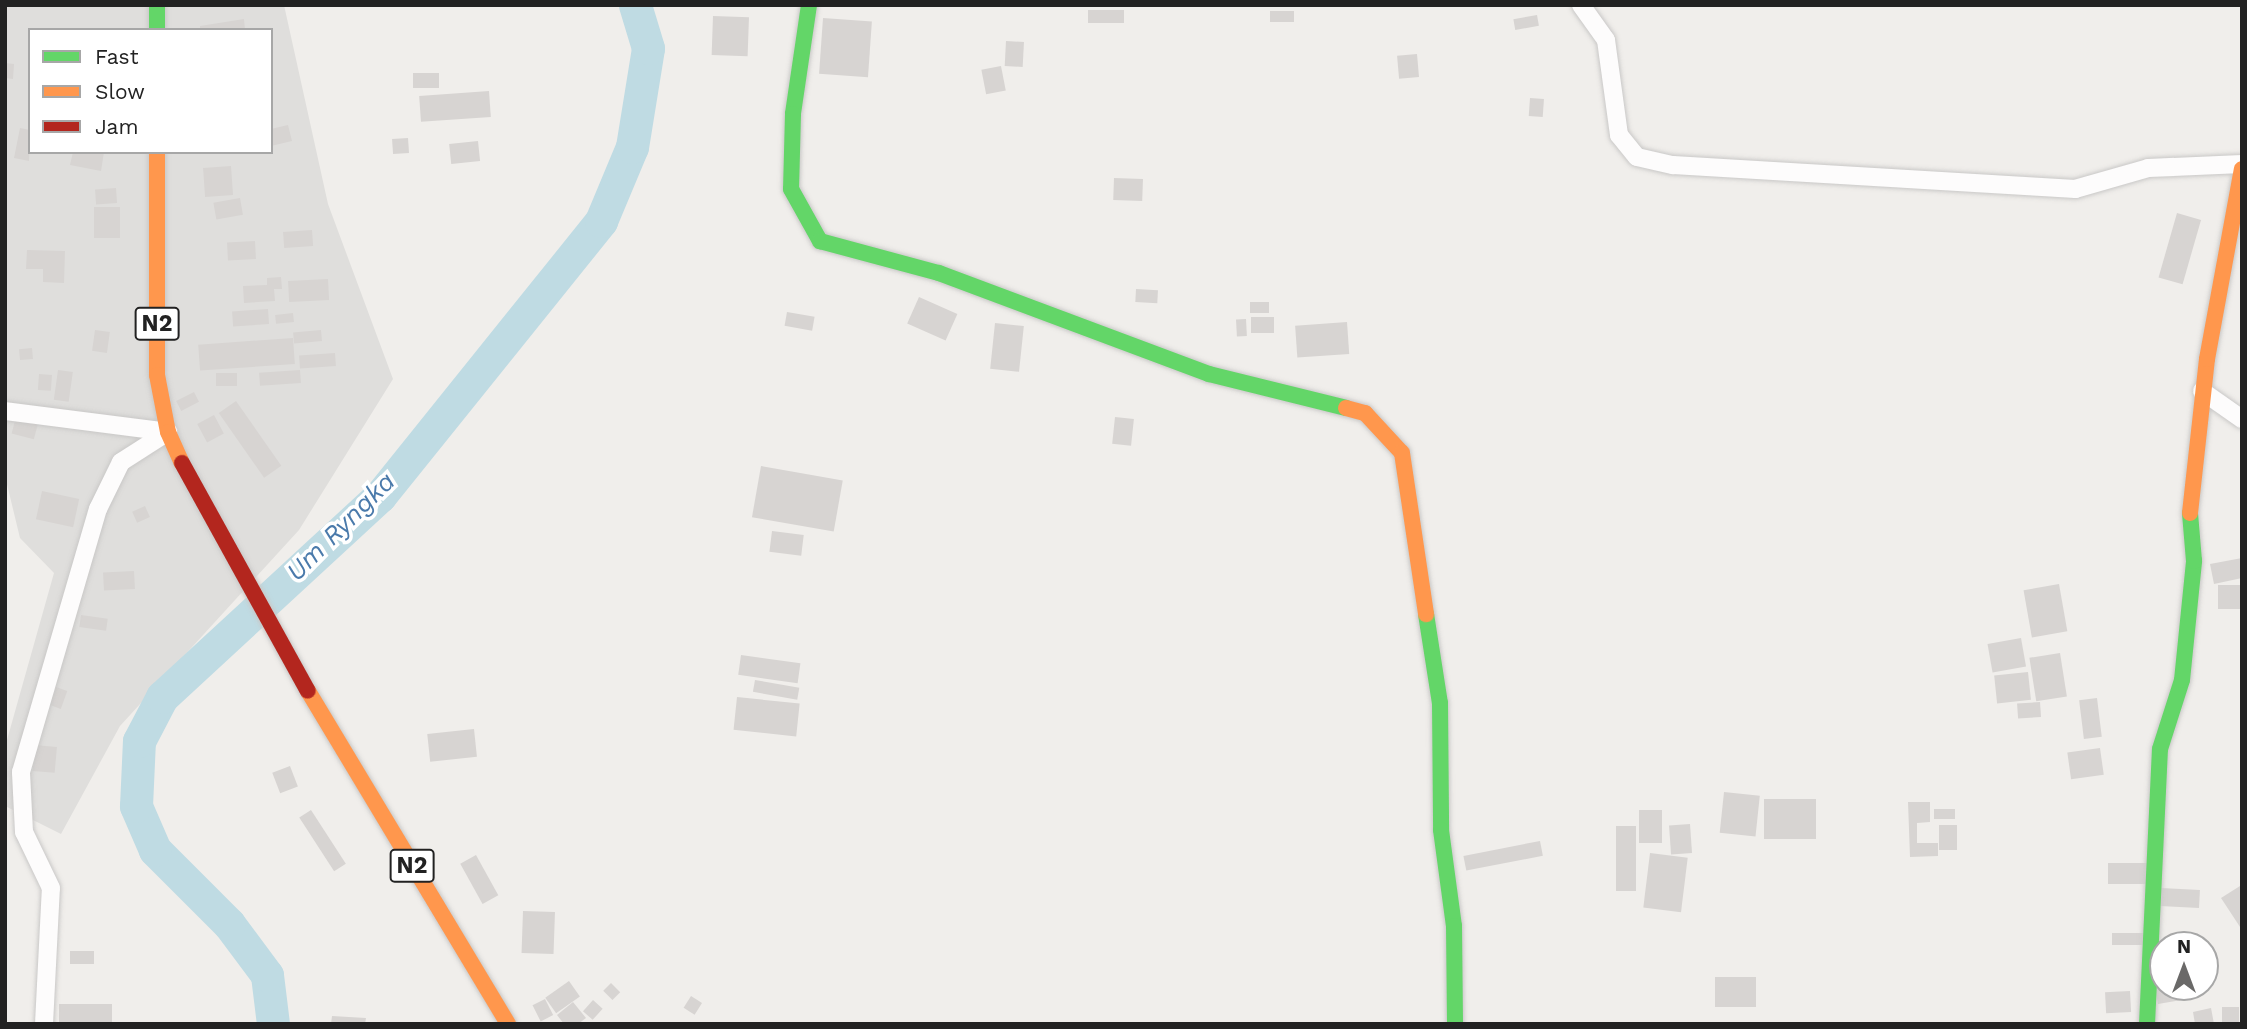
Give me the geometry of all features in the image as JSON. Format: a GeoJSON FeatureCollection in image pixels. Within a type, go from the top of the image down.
{"type":"FeatureCollection","features":[{"type":"Feature","properties":{"kind":"main road"},"geometry":{"type":"LineString","coordinates":[[157,5],[157,28]]}},
{"type":"Feature","properties":{"kind":"main road"},"geometry":{"type":"LineString","coordinates":[[810,5],[793,114],[791,189],[820,241],[939,273],[1209,374],[1365,413],[1402,453],[1440,703],[1441,830],[1454,926],[1454,1024]]}},
{"type":"Feature","properties":{"kind":"main road","name":"N2"},"geometry":{"type":"LineString","coordinates":[[157,154],[157,375],[168,432],[193,488],[317,707],[508,1024]]}},
{"type":"Feature","properties":{"kind":"main road"},"geometry":{"type":"LineString","coordinates":[[2147,1024],[2160,749],[2182,680],[2194,561],[2188,496],[2202,391],[2242,166]]}},
{"type":"Feature","properties":{"kind":"street"},"geometry":{"type":"LineString","coordinates":[[1581,5],[1605,40],[1619,135],[1637,157],[1673,165],[2075,189],[2148,168],[2242,166]]}},
{"type":"Feature","properties":{"kind":"street"},"geometry":{"type":"LineString","coordinates":[[2202,391],[2242,419]]}},
{"type":"Feature","properties":{"kind":"street"},"geometry":{"type":"LineString","coordinates":[[5,411],[168,432]]}},
{"type":"Feature","properties":{"kind":"street"},"geometry":{"type":"LineString","coordinates":[[44,1024],[51,888],[24,832],[21,772],[98,509],[121,462],[168,432]]}},
{"type":"Feature","properties":{"kind":"shaded area"},"geometry":{"type":"Polygon","coordinates":[[[5,5],[284,5],[328,204],[393,379],[299,530],[120,726],[61,834],[5,806],[5,747],[54,573],[20,538],[5,476],[5,5]]]}},
{"type":"Feature","properties":{"kind":"building"},"geometry":{"type":"Polygon","coordinates":[[[1088,10],[1124,10],[1124,23],[1088,23],[1088,10]]]}},
{"type":"Feature","properties":{"kind":"building"},"geometry":{"type":"Polygon","coordinates":[[[1270,11],[1294,11],[1294,22],[1270,22],[1270,11]]]}},
{"type":"Feature","properties":{"kind":"building"},"geometry":{"type":"Polygon","coordinates":[[[1537,15],[1539,26],[1515,30],[1513,19],[1537,15]]]}},
{"type":"Feature","properties":{"kind":"building"},"geometry":{"type":"Polygon","coordinates":[[[713,16],[749,17],[748,56],[712,55],[713,16]]]}},
{"type":"Feature","properties":{"kind":"building"},"geometry":{"type":"Polygon","coordinates":[[[823,18],[872,21],[868,77],[819,74],[823,18]]]}},
{"type":"Feature","properties":{"kind":"building"},"geometry":{"type":"Polygon","coordinates":[[[244,19],[245,28],[200,28],[244,19]]]}},
{"type":"Feature","properties":{"kind":"building"},"geometry":{"type":"Polygon","coordinates":[[[1006,41],[1024,42],[1023,67],[1005,66],[1006,41]]]}},
{"type":"Feature","properties":{"kind":"building"},"geometry":{"type":"Polygon","coordinates":[[[1417,54],[1419,77],[1399,79],[1397,56],[1417,54]]]}},
{"type":"Feature","properties":{"kind":"building"},"geometry":{"type":"Polygon","coordinates":[[[5,63],[14,64],[13,79],[5,78],[5,63]]]}},
{"type":"Feature","properties":{"kind":"building"},"geometry":{"type":"Polygon","coordinates":[[[1001,66],[1006,91],[986,94],[981,70],[1001,66]]]}},
{"type":"Feature","properties":{"kind":"building"},"geometry":{"type":"Polygon","coordinates":[[[413,73],[439,73],[439,88],[413,88],[413,73]]]}},
{"type":"Feature","properties":{"kind":"building"},"geometry":{"type":"Polygon","coordinates":[[[489,91],[491,117],[421,122],[419,96],[489,91]]]}},
{"type":"Feature","properties":{"kind":"building"},"geometry":{"type":"Polygon","coordinates":[[[1530,98],[1544,99],[1543,117],[1529,116],[1530,98]]]}},
{"type":"Feature","properties":{"kind":"building"},"geometry":{"type":"Polygon","coordinates":[[[288,125],[292,141],[273,146],[273,129],[288,125]]]}},
{"type":"Feature","properties":{"kind":"building"},"geometry":{"type":"Polygon","coordinates":[[[20,128],[28,130],[29,161],[14,158],[20,128]]]}},
{"type":"Feature","properties":{"kind":"building"},"geometry":{"type":"Polygon","coordinates":[[[408,138],[409,153],[393,154],[392,139],[408,138]]]}},
{"type":"Feature","properties":{"kind":"building"},"geometry":{"type":"Polygon","coordinates":[[[478,141],[480,161],[451,164],[449,144],[478,141]]]}},
{"type":"Feature","properties":{"kind":"building"},"geometry":{"type":"Polygon","coordinates":[[[73,154],[104,154],[101,171],[70,165],[73,154]]]}},
{"type":"Feature","properties":{"kind":"building"},"geometry":{"type":"Polygon","coordinates":[[[231,166],[233,195],[205,197],[203,168],[231,166]]]}},
{"type":"Feature","properties":{"kind":"building"},"geometry":{"type":"Polygon","coordinates":[[[1114,178],[1143,179],[1142,201],[1113,200],[1114,178]]]}},
{"type":"Feature","properties":{"kind":"building"},"geometry":{"type":"Polygon","coordinates":[[[116,188],[117,203],[96,204],[95,189],[116,188]]]}},
{"type":"Feature","properties":{"kind":"building"},"geometry":{"type":"Polygon","coordinates":[[[240,198],[243,215],[216,219],[213,203],[240,198]]]}},
{"type":"Feature","properties":{"kind":"building"},"geometry":{"type":"Polygon","coordinates":[[[94,207],[120,207],[120,238],[94,238],[94,207]]]}},
{"type":"Feature","properties":{"kind":"building"},"geometry":{"type":"Polygon","coordinates":[[[2177,213],[2201,220],[2183,284],[2159,277],[2177,213]]]}},
{"type":"Feature","properties":{"kind":"building"},"geometry":{"type":"Polygon","coordinates":[[[312,230],[313,246],[284,248],[283,232],[312,230]]]}},
{"type":"Feature","properties":{"kind":"building"},"geometry":{"type":"Polygon","coordinates":[[[255,241],[256,259],[228,260],[227,242],[255,241]]]}},
{"type":"Feature","properties":{"kind":"building"},"geometry":{"type":"Polygon","coordinates":[[[27,250],[65,251],[64,283],[43,282],[43,269],[26,269],[27,250]]]}},
{"type":"Feature","properties":{"kind":"building"},"geometry":{"type":"Polygon","coordinates":[[[281,277],[282,289],[274,289],[275,301],[244,303],[243,286],[267,285],[267,278],[281,277]]]}},
{"type":"Feature","properties":{"kind":"building"},"geometry":{"type":"Polygon","coordinates":[[[328,279],[329,300],[289,302],[288,281],[328,279]]]}},
{"type":"Feature","properties":{"kind":"building"},"geometry":{"type":"Polygon","coordinates":[[[1136,289],[1158,290],[1157,303],[1135,302],[1136,289]]]}},
{"type":"Feature","properties":{"kind":"building"},"geometry":{"type":"Polygon","coordinates":[[[919,297],[957,314],[946,341],[907,323],[919,297]]]}},
{"type":"Feature","properties":{"kind":"building"},"geometry":{"type":"Polygon","coordinates":[[[1250,302],[1269,302],[1269,313],[1250,313],[1250,302]]]}},
{"type":"Feature","properties":{"kind":"building"},"geometry":{"type":"Polygon","coordinates":[[[268,309],[269,324],[233,326],[232,312],[268,309]]]}},
{"type":"Feature","properties":{"kind":"building"},"geometry":{"type":"Polygon","coordinates":[[[787,312],[815,317],[812,331],[785,326],[787,312]]]}},
{"type":"Feature","properties":{"kind":"building"},"geometry":{"type":"Polygon","coordinates":[[[293,313],[294,322],[276,324],[275,315],[293,313]]]}},
{"type":"Feature","properties":{"kind":"building"},"geometry":{"type":"Polygon","coordinates":[[[1251,317],[1274,317],[1274,333],[1251,333],[1251,317]]]}},
{"type":"Feature","properties":{"kind":"building"},"geometry":{"type":"Polygon","coordinates":[[[1246,319],[1247,336],[1237,337],[1236,320],[1246,319]]]}},
{"type":"Feature","properties":{"kind":"building"},"geometry":{"type":"Polygon","coordinates":[[[1347,322],[1349,354],[1297,358],[1295,326],[1347,322]]]}},
{"type":"Feature","properties":{"kind":"building"},"geometry":{"type":"Polygon","coordinates":[[[995,323],[1024,326],[1019,372],[990,369],[995,323]]]}},
{"type":"Feature","properties":{"kind":"building"},"geometry":{"type":"Polygon","coordinates":[[[95,330],[110,332],[107,353],[92,351],[95,330]]]}},
{"type":"Feature","properties":{"kind":"building"},"geometry":{"type":"Polygon","coordinates":[[[321,330],[322,341],[294,343],[293,332],[321,330]]]}},
{"type":"Feature","properties":{"kind":"building"},"geometry":{"type":"Polygon","coordinates":[[[293,338],[295,364],[200,371],[198,345],[293,338]]]}},
{"type":"Feature","properties":{"kind":"building"},"geometry":{"type":"Polygon","coordinates":[[[32,348],[33,359],[20,360],[19,349],[32,348]]]}},
{"type":"Feature","properties":{"kind":"building"},"geometry":{"type":"Polygon","coordinates":[[[335,353],[336,366],[300,368],[299,356],[335,353]]]}},
{"type":"Feature","properties":{"kind":"building"},"geometry":{"type":"Polygon","coordinates":[[[58,370],[73,372],[69,402],[54,400],[58,370]]]}},
{"type":"Feature","properties":{"kind":"building"},"geometry":{"type":"Polygon","coordinates":[[[300,370],[301,383],[260,386],[259,373],[300,370]]]}},
{"type":"Feature","properties":{"kind":"building"},"geometry":{"type":"Polygon","coordinates":[[[216,373],[237,373],[237,386],[216,386],[216,373]]]}},
{"type":"Feature","properties":{"kind":"building"},"geometry":{"type":"Polygon","coordinates":[[[39,374],[52,375],[51,391],[38,390],[39,374]]]}},
{"type":"Feature","properties":{"kind":"building"},"geometry":{"type":"Polygon","coordinates":[[[194,392],[199,402],[181,411],[176,401],[194,392]]]}},
{"type":"Feature","properties":{"kind":"building"},"geometry":{"type":"Polygon","coordinates":[[[236,401],[281,466],[264,478],[219,413],[236,401]]]}},
{"type":"Feature","properties":{"kind":"building"},"geometry":{"type":"Polygon","coordinates":[[[214,415],[224,434],[207,442],[197,424],[214,415]]]}},
{"type":"Feature","properties":{"kind":"building"},"geometry":{"type":"Polygon","coordinates":[[[16,417],[38,423],[34,439],[12,433],[16,417]]]}},
{"type":"Feature","properties":{"kind":"building"},"geometry":{"type":"Polygon","coordinates":[[[1115,417],[1134,419],[1131,446],[1112,444],[1115,417]]]}},
{"type":"Feature","properties":{"kind":"building"},"geometry":{"type":"Polygon","coordinates":[[[761,466],[843,480],[834,532],[752,517],[761,466]]]}},
{"type":"Feature","properties":{"kind":"building"},"geometry":{"type":"Polygon","coordinates":[[[42,491],[79,499],[73,527],[36,519],[42,491]]]}},
{"type":"Feature","properties":{"kind":"building"},"geometry":{"type":"Polygon","coordinates":[[[145,506],[150,517],[137,523],[132,512],[145,506]]]}},
{"type":"Feature","properties":{"kind":"building"},"geometry":{"type":"Polygon","coordinates":[[[772,531],[804,535],[801,556],[769,552],[772,531]]]}},
{"type":"Feature","properties":{"kind":"building"},"geometry":{"type":"Polygon","coordinates":[[[2242,558],[2242,578],[2214,584],[2210,564],[2242,558]]]}},
{"type":"Feature","properties":{"kind":"building"},"geometry":{"type":"Polygon","coordinates":[[[134,571],[135,589],[104,591],[103,573],[134,571]]]}},
{"type":"Feature","properties":{"kind":"building"},"geometry":{"type":"Polygon","coordinates":[[[2059,584],[2067,631],[2032,638],[2024,590],[2059,584]]]}},
{"type":"Feature","properties":{"kind":"building"},"geometry":{"type":"Polygon","coordinates":[[[2218,585],[2242,585],[2242,609],[2218,609],[2218,585]]]}},
{"type":"Feature","properties":{"kind":"building"},"geometry":{"type":"Polygon","coordinates":[[[81,615],[108,619],[106,631],[79,627],[81,615]]]}},
{"type":"Feature","properties":{"kind":"building"},"geometry":{"type":"Polygon","coordinates":[[[2021,638],[2026,667],[1993,672],[1988,644],[2021,638]]]}},
{"type":"Feature","properties":{"kind":"building"},"geometry":{"type":"Polygon","coordinates":[[[2060,653],[2067,696],[2036,701],[2029,658],[2060,653]]]}},
{"type":"Feature","properties":{"kind":"building"},"geometry":{"type":"Polygon","coordinates":[[[741,655],[800,663],[798,683],[738,675],[741,655]]]}},
{"type":"Feature","properties":{"kind":"building"},"geometry":{"type":"Polygon","coordinates":[[[2028,672],[2031,700],[1997,703],[1994,676],[2028,672]]]}},
{"type":"Feature","properties":{"kind":"building"},"geometry":{"type":"Polygon","coordinates":[[[755,680],[799,688],[797,700],[753,692],[755,680]]]}},
{"type":"Feature","properties":{"kind":"building"},"geometry":{"type":"Polygon","coordinates":[[[56,687],[67,691],[61,709],[50,705],[56,687]]]}},
{"type":"Feature","properties":{"kind":"building"},"geometry":{"type":"Polygon","coordinates":[[[737,697],[800,704],[796,736],[734,730],[737,697]]]}},
{"type":"Feature","properties":{"kind":"building"},"geometry":{"type":"Polygon","coordinates":[[[2097,698],[2102,737],[2084,739],[2079,700],[2097,698]]]}},
{"type":"Feature","properties":{"kind":"building"},"geometry":{"type":"Polygon","coordinates":[[[2040,702],[2041,717],[2018,719],[2017,704],[2040,702]]]}},
{"type":"Feature","properties":{"kind":"building"},"geometry":{"type":"Polygon","coordinates":[[[474,729],[477,757],[430,762],[427,734],[474,729]]]}},
{"type":"Feature","properties":{"kind":"building"},"geometry":{"type":"Polygon","coordinates":[[[35,745],[57,747],[55,773],[33,771],[35,745]]]}},
{"type":"Feature","properties":{"kind":"building"},"geometry":{"type":"Polygon","coordinates":[[[2100,748],[2104,775],[2071,779],[2067,753],[2100,748]]]}},
{"type":"Feature","properties":{"kind":"building"},"geometry":{"type":"Polygon","coordinates":[[[290,766],[298,787],[280,793],[272,773],[290,766]]]}},
{"type":"Feature","properties":{"kind":"building"},"geometry":{"type":"Polygon","coordinates":[[[1724,792],[1760,796],[1756,837],[1720,833],[1724,792]]]}},
{"type":"Feature","properties":{"kind":"building"},"geometry":{"type":"Polygon","coordinates":[[[1764,799],[1816,799],[1816,839],[1764,839],[1764,799]]]}},
{"type":"Feature","properties":{"kind":"building"},"geometry":{"type":"Polygon","coordinates":[[[1908,802],[1930,802],[1930,822],[1917,823],[1917,843],[1938,843],[1938,856],[1910,857],[1908,802]]]}},
{"type":"Feature","properties":{"kind":"building"},"geometry":{"type":"Polygon","coordinates":[[[1934,809],[1955,809],[1955,819],[1934,819],[1934,809]]]}},
{"type":"Feature","properties":{"kind":"building"},"geometry":{"type":"Polygon","coordinates":[[[311,810],[346,864],[334,871],[299,818],[311,810]]]}},
{"type":"Feature","properties":{"kind":"building"},"geometry":{"type":"Polygon","coordinates":[[[1639,810],[1662,810],[1662,843],[1639,843],[1639,810]]]}},
{"type":"Feature","properties":{"kind":"building"},"geometry":{"type":"Polygon","coordinates":[[[1690,824],[1692,853],[1671,854],[1669,825],[1690,824]]]}},
{"type":"Feature","properties":{"kind":"building"},"geometry":{"type":"Polygon","coordinates":[[[1939,825],[1957,825],[1957,850],[1939,850],[1939,825]]]}},
{"type":"Feature","properties":{"kind":"building"},"geometry":{"type":"Polygon","coordinates":[[[1616,826],[1636,826],[1636,891],[1616,891],[1616,826]]]}},
{"type":"Feature","properties":{"kind":"building"},"geometry":{"type":"Polygon","coordinates":[[[1540,841],[1543,856],[1466,871],[1463,856],[1540,841]]]}},
{"type":"Feature","properties":{"kind":"building"},"geometry":{"type":"Polygon","coordinates":[[[1650,853],[1688,858],[1681,912],[1643,908],[1650,853]]]}},
{"type":"Feature","properties":{"kind":"building"},"geometry":{"type":"Polygon","coordinates":[[[476,855],[498,895],[483,904],[460,864],[476,855]]]}},
{"type":"Feature","properties":{"kind":"building"},"geometry":{"type":"Polygon","coordinates":[[[2108,863],[2149,863],[2149,884],[2108,884],[2108,863]]]}},
{"type":"Feature","properties":{"kind":"building"},"geometry":{"type":"Polygon","coordinates":[[[2240,886],[2242,888],[2242,930],[2221,898],[2240,886]]]}},
{"type":"Feature","properties":{"kind":"building"},"geometry":{"type":"Polygon","coordinates":[[[2161,888],[2200,890],[2199,908],[2160,906],[2161,888]]]}},
{"type":"Feature","properties":{"kind":"building"},"geometry":{"type":"Polygon","coordinates":[[[523,911],[555,912],[554,954],[522,953],[523,911]]]}},
{"type":"Feature","properties":{"kind":"building"},"geometry":{"type":"Polygon","coordinates":[[[2112,933],[2145,933],[2145,945],[2112,945],[2112,933]]]}},
{"type":"Feature","properties":{"kind":"building"},"geometry":{"type":"Polygon","coordinates":[[[70,951],[94,951],[94,964],[70,964],[70,951]]]}},
{"type":"Feature","properties":{"kind":"building"},"geometry":{"type":"Polygon","coordinates":[[[1715,977],[1756,977],[1756,1007],[1715,1007],[1715,977]]]}},
{"type":"Feature","properties":{"kind":"building"},"geometry":{"type":"Polygon","coordinates":[[[569,981],[580,997],[556,1013],[545,998],[569,981]]]}},
{"type":"Feature","properties":{"kind":"building"},"geometry":{"type":"Polygon","coordinates":[[[611,983],[620,992],[612,1000],[603,991],[611,983]]]}},
{"type":"Feature","properties":{"kind":"building"},"geometry":{"type":"Polygon","coordinates":[[[2130,991],[2131,1012],[2106,1013],[2105,992],[2130,991]]]}},
{"type":"Feature","properties":{"kind":"building"},"geometry":{"type":"Polygon","coordinates":[[[691,996],[702,1003],[695,1015],[684,1008],[691,996]]]}},
{"type":"Feature","properties":{"kind":"building"},"geometry":{"type":"Polygon","coordinates":[[[545,999],[553,1015],[541,1021],[533,1005],[545,999]]]}},
{"type":"Feature","properties":{"kind":"building"},"geometry":{"type":"Polygon","coordinates":[[[593,1000],[603,1009],[593,1020],[583,1011],[593,1000]]]}},
{"type":"Feature","properties":{"kind":"building"},"geometry":{"type":"Polygon","coordinates":[[[573,1002],[586,1018],[578,1024],[564,1024],[557,1015],[573,1002]]]}},
{"type":"Feature","properties":{"kind":"building"},"geometry":{"type":"Polygon","coordinates":[[[59,1004],[112,1004],[112,1024],[59,1024],[59,1004]]]}},
{"type":"Feature","properties":{"kind":"building"},"geometry":{"type":"Polygon","coordinates":[[[2222,1007],[2239,1007],[2239,1024],[2222,1024],[2222,1007]]]}},
{"type":"Feature","properties":{"kind":"building"},"geometry":{"type":"Polygon","coordinates":[[[2211,1008],[2214,1024],[2195,1024],[2193,1012],[2211,1008]]]}},
{"type":"Feature","properties":{"kind":"building"},"geometry":{"type":"Polygon","coordinates":[[[332,1016],[366,1018],[365,1024],[331,1024],[332,1016]]]}},
{"type":"Feature","properties":{"kind":"waterway","name":"Um Ryngka"},"geometry":{"type":"LineString","coordinates":[[273,1024],[267,975],[229,924],[155,850],[136,806],[139,741],[162,697],[380,496],[601,221],[632,147],[648,48],[635,5]]}},
{"type":"Feature","properties":{"kind":"traffic: fast"},"geometry":{"type":"LineString","coordinates":[[157,5],[157,28]]}},
{"type":"Feature","properties":{"kind":"traffic: fast"},"geometry":{"type":"LineString","coordinates":[[809,5],[793,114],[791,189],[820,241],[939,273],[1209,374],[1346,408]]}},
{"type":"Feature","properties":{"kind":"traffic: fast"},"geometry":{"type":"LineString","coordinates":[[2147,1024],[2160,749],[2182,680],[2194,561],[2190,513]]}},
{"type":"Feature","properties":{"kind":"traffic: fast"},"geometry":{"type":"LineString","coordinates":[[1426,614],[1440,703],[1441,830],[1454,926],[1455,1024]]}},
{"type":"Feature","properties":{"kind":"traffic: slow"},"geometry":{"type":"LineString","coordinates":[[157,154],[157,375],[168,432],[182,463]]}},
{"type":"Feature","properties":{"kind":"traffic: slow"},"geometry":{"type":"LineString","coordinates":[[2190,513],[2207,359],[2242,169]]}},
{"type":"Feature","properties":{"kind":"traffic: slow"},"geometry":{"type":"LineString","coordinates":[[1346,408],[1365,413],[1402,453],[1426,614]]}},
{"type":"Feature","properties":{"kind":"traffic: slow"},"geometry":{"type":"LineString","coordinates":[[308,691],[508,1024]]}},
{"type":"Feature","properties":{"kind":"traffic: jam"},"geometry":{"type":"LineString","coordinates":[[182,463],[308,691]]}}]}
